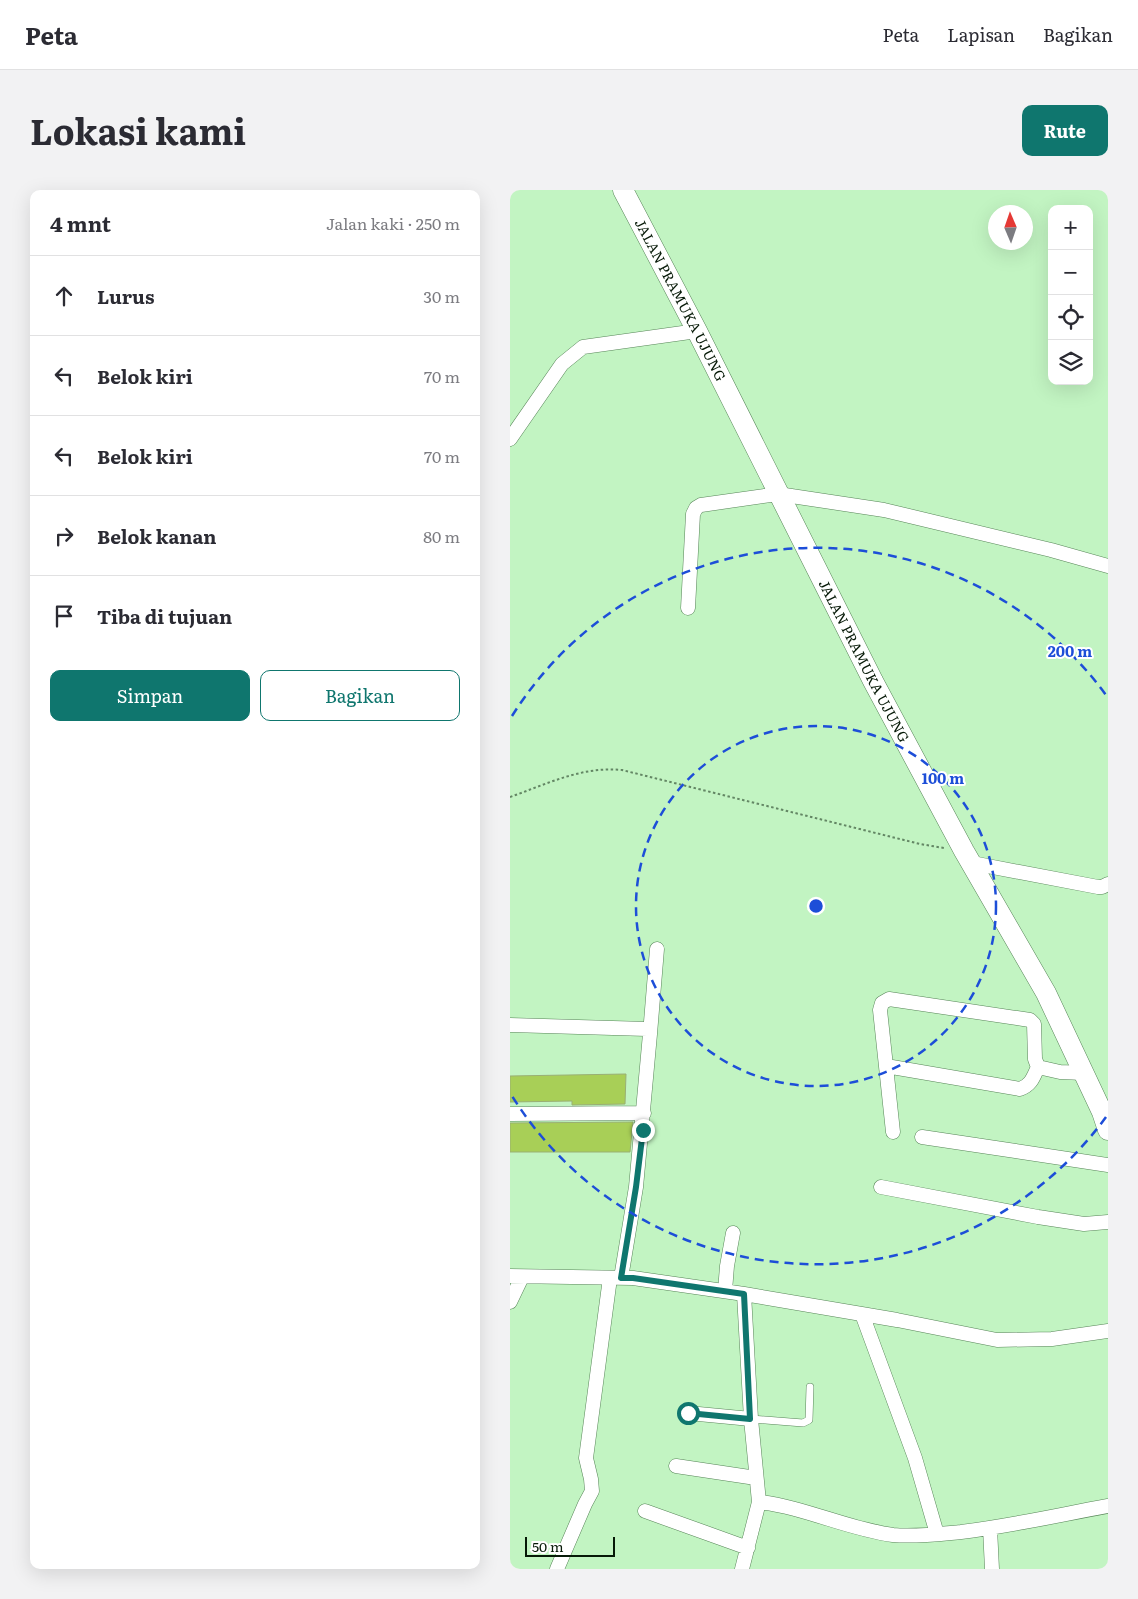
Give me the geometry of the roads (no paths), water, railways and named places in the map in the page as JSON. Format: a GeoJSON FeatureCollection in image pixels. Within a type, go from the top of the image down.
{"type":"FeatureCollection","features":[{"type":"Feature","properties":{"kind":"street","name":"JALAN PRAMUKA UJUNG"},"geometry":{"type":"LineString","coordinates":[[623,190],[873,681],[968,857],[1046,993],[1106,1118]]}},
{"type":"Feature","properties":{"kind":"street"},"geometry":{"type":"LineString","coordinates":[[510,439],[562,364],[583,347],[696,331]]}},
{"type":"Feature","properties":{"kind":"street"},"geometry":{"type":"LineString","coordinates":[[688,608],[693,514],[696,508],[701,505],[778,494],[884,510],[1033,545],[1108,566]]}},
{"type":"Feature","properties":{"kind":"street"},"geometry":{"type":"LineString","coordinates":[[968,857],[1098,887],[1108,884]]}},
{"type":"Feature","properties":{"kind":"street"},"geometry":{"type":"LineString","coordinates":[[557,1569],[584,1504],[592,1491],[592,1478],[586,1458],[587,1442],[615,1278],[636,1187],[657,949]]}},
{"type":"Feature","properties":{"kind":"street"},"geometry":{"type":"LineString","coordinates":[[886,1066],[1020,1089],[1027,1087],[1031,1083],[1038,1068],[1034,1059],[1034,1024],[1030,1020],[889,999],[882,1003],[880,1010],[893,1132]]}},
{"type":"Feature","properties":{"kind":"street"},"geometry":{"type":"LineString","coordinates":[[510,1025],[646,1029],[650,1034]]}},
{"type":"Feature","properties":{"kind":"street"},"geometry":{"type":"LineString","coordinates":[[1038,1068],[1060,1072],[1084,1073]]}},
{"type":"Feature","properties":{"kind":"street"},"geometry":{"type":"LineString","coordinates":[[510,1114],[644,1113]]}},
{"type":"Feature","properties":{"kind":"street"},"geometry":{"type":"LineString","coordinates":[[922,1137],[1108,1165]]}},
{"type":"Feature","properties":{"kind":"street"},"geometry":{"type":"LineString","coordinates":[[881,1187],[1038,1217],[1084,1224],[1108,1222]]}},
{"type":"Feature","properties":{"kind":"street"},"geometry":{"type":"LineString","coordinates":[[726,1291],[727,1266],[733,1233]]}},
{"type":"Feature","properties":{"kind":"street"},"geometry":{"type":"LineString","coordinates":[[510,1302],[516,1276],[633,1278],[726,1291],[862,1314],[997,1340],[1052,1339],[1108,1331]]}},
{"type":"Feature","properties":{"kind":"street"},"geometry":{"type":"LineString","coordinates":[[742,1569],[759,1502],[750,1419],[744,1294]]}},
{"type":"Feature","properties":{"kind":"street"},"geometry":{"type":"LineString","coordinates":[[862,1314],[915,1458],[937,1534]]}},
{"type":"Feature","properties":{"kind":"street"},"geometry":{"type":"LineString","coordinates":[[688,1413],[750,1419]]}},
{"type":"Feature","properties":{"kind":"street"},"geometry":{"type":"LineString","coordinates":[[676,1466],[756,1478]]}},
{"type":"Feature","properties":{"kind":"street"},"geometry":{"type":"LineString","coordinates":[[759,1502],[893,1535],[937,1534],[990,1528],[1108,1506]]}},
{"type":"Feature","properties":{"kind":"street"},"geometry":{"type":"LineString","coordinates":[[645,1511],[748,1548]]}},
{"type":"Feature","properties":{"kind":"street"},"geometry":{"type":"LineString","coordinates":[[990,1528],[992,1569]]}},
{"type":"Feature","properties":{"kind":"lane"},"geometry":{"type":"LineString","coordinates":[[750,1419],[808,1422],[810,1387]]}}]}
